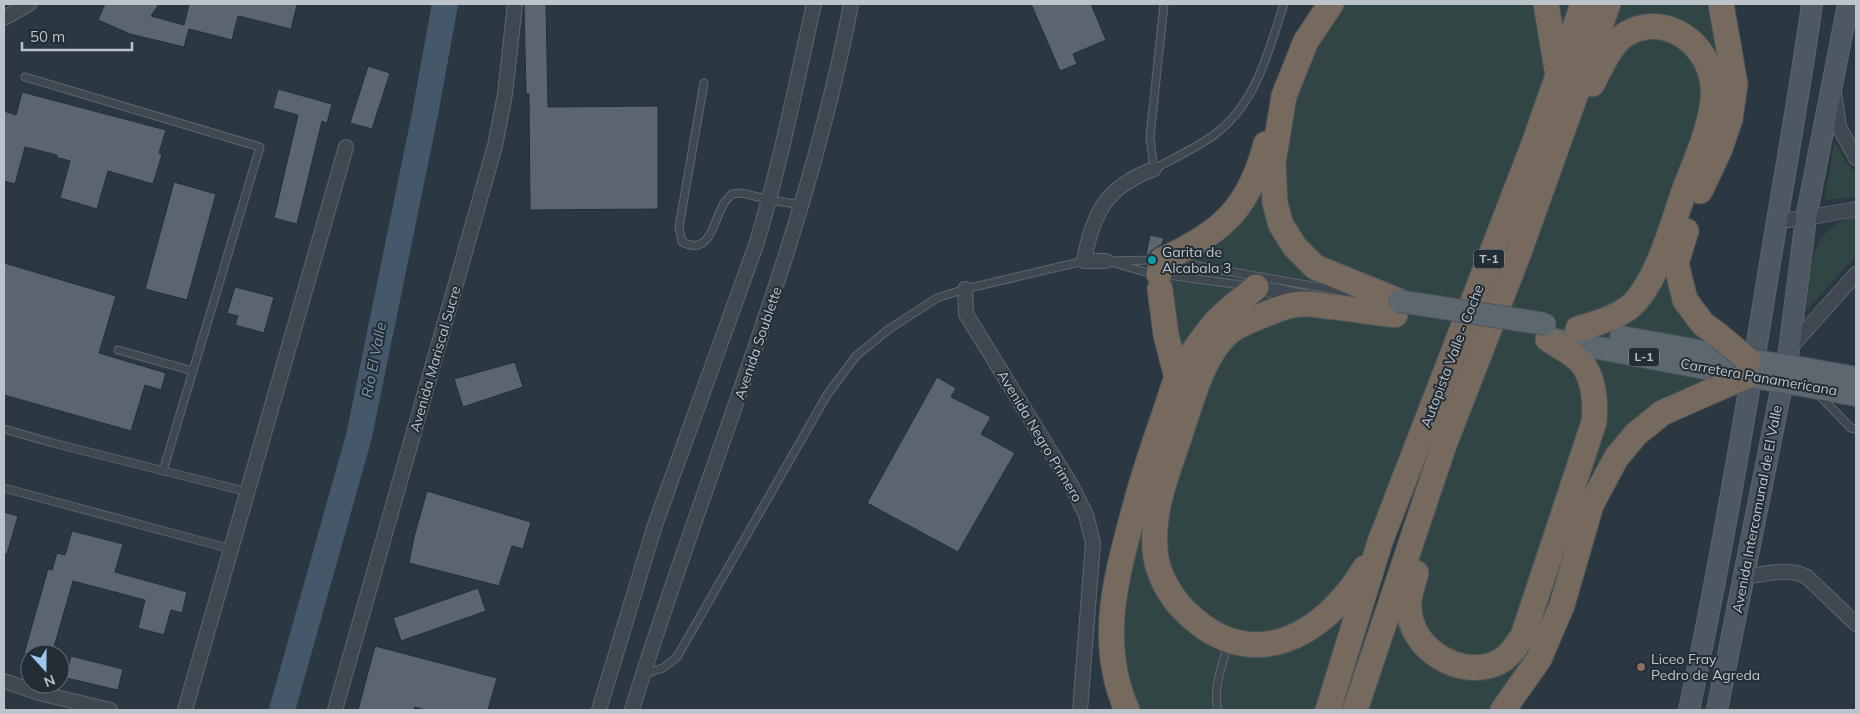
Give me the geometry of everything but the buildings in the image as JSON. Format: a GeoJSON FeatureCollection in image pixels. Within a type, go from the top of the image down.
{"type":"FeatureCollection","features":[{"type":"Feature","properties":{"kind":"highway"},"geometry":{"type":"LineString","coordinates":[[1177,378],[1166,334],[1160,274],[1191,245],[1228,219],[1249,191],[1262,159],[1275,108],[1312,4]]}},
{"type":"Feature","properties":{"kind":"highway"},"geometry":{"type":"LineString","coordinates":[[1331,4],[1306,41],[1284,96],[1273,162],[1275,203],[1281,225],[1295,247],[1315,267],[1397,308]]}},
{"type":"Feature","properties":{"kind":"highway"},"geometry":{"type":"LineString","coordinates":[[1546,4],[1557,74]]}},
{"type":"Feature","properties":{"kind":"highway","name":"Autopista Valle - Coche"},"geometry":{"type":"LineString","coordinates":[[1328,710],[1380,542],[1535,141],[1583,4]]}},
{"type":"Feature","properties":{"kind":"highway","name":"Autopista Valle - Coche"},"geometry":{"type":"LineString","coordinates":[[1355,710],[1444,445],[1518,255],[1608,4]]}},
{"type":"Feature","properties":{"kind":"highway"},"geometry":{"type":"LineString","coordinates":[[1503,710],[1540,659],[1562,605],[1591,505],[1616,458],[1636,434],[1662,413],[1714,390],[1748,368],[1718,335],[1702,324],[1685,300],[1676,263],[1699,194],[1719,150],[1730,119],[1735,84],[1721,4]]}},
{"type":"Feature","properties":{"kind":"highway"},"geometry":{"type":"LineString","coordinates":[[1561,138],[1615,44],[1625,35],[1638,29],[1653,26],[1670,28],[1696,46],[1704,58],[1710,71],[1713,85],[1713,99],[1705,135],[1665,245],[1645,289],[1627,309],[1578,329]]}},
{"type":"Feature","properties":{"kind":"highway"},"geometry":{"type":"LineString","coordinates":[[1127,710],[1118,690],[1112,660],[1114,591],[1147,462],[1177,378],[1212,327],[1224,314],[1256,287]]}},
{"type":"Feature","properties":{"kind":"highway"},"geometry":{"type":"LineString","coordinates":[[1380,542],[1361,575],[1339,603],[1306,632],[1287,641],[1246,646],[1229,640],[1197,623],[1169,593],[1155,551],[1157,506],[1197,382],[1214,351],[1228,333],[1244,323],[1294,305],[1312,304],[1397,308]]}},
{"type":"Feature","properties":{"kind":"highway"},"geometry":{"type":"LineString","coordinates":[[1444,445],[1408,606],[1416,636],[1441,659],[1458,666],[1474,668],[1487,666],[1500,662],[1514,650],[1523,636],[1594,422],[1596,404],[1593,390],[1581,362],[1545,333]]}},
{"type":"Feature","properties":{"kind":"main road","name":"Avenida Intercomunal de El Valle"},"geometry":{"type":"LineString","coordinates":[[1689,710],[1708,623],[1734,485],[1801,86],[1812,4]]}},
{"type":"Feature","properties":{"kind":"main road","name":"Avenida Intercomunal de El Valle"},"geometry":{"type":"LineString","coordinates":[[1717,710],[1789,350],[1806,218],[1848,4]]}},
{"type":"Feature","properties":{"kind":"main road","name":"Carretera Panamericana"},"geometry":{"type":"LineString","coordinates":[[1397,308],[1808,378],[1856,394]]}},
{"type":"Feature","properties":{"kind":"main road","name":"Carretera Panamericana"},"geometry":{"type":"LineString","coordinates":[[1545,333],[1578,329],[1748,368]]}},
{"type":"Feature","properties":{"kind":"main road","name":"Carretera Panamericana"},"geometry":{"type":"LineString","coordinates":[[1808,378],[1856,378]]}},
{"type":"Feature","properties":{"kind":"main road"},"geometry":{"type":"LineString","coordinates":[[1734,485],[1761,489]]}},
{"type":"Feature","properties":{"kind":"street","name":"Avenida Mariscal Sucre"},"geometry":{"type":"LineString","coordinates":[[335,710],[494,146],[505,94],[515,4]]}},
{"type":"Feature","properties":{"kind":"street"},"geometry":{"type":"LineString","coordinates":[[599,710],[655,525],[756,245],[770,200],[814,4]]}},
{"type":"Feature","properties":{"kind":"street","name":"Avenida Soublette"},"geometry":{"type":"LineString","coordinates":[[632,710],[775,294],[802,205],[843,46],[851,4]]}},
{"type":"Feature","properties":{"kind":"street"},"geometry":{"type":"LineString","coordinates":[[4,18],[17,8]]}},
{"type":"Feature","properties":{"kind":"street"},"geometry":{"type":"LineString","coordinates":[[1832,82],[1839,127],[1856,158]]}},
{"type":"Feature","properties":{"kind":"street"},"geometry":{"type":"LineString","coordinates":[[185,710],[346,147]]}},
{"type":"Feature","properties":{"kind":"street"},"geometry":{"type":"LineString","coordinates":[[1106,261],[1084,261],[1089,235],[1103,204],[1124,183],[1139,174],[1154,169]]}},
{"type":"Feature","properties":{"kind":"street"},"geometry":{"type":"LineString","coordinates":[[1778,221],[1856,209]]}},
{"type":"Feature","properties":{"kind":"street"},"geometry":{"type":"LineString","coordinates":[[1789,350],[1856,274]]}},
{"type":"Feature","properties":{"kind":"street","name":"L-1"},"geometry":{"type":"LineString","coordinates":[[1256,287],[1397,308]]}},
{"type":"Feature","properties":{"kind":"street","name":"Avenida Negro Primero"},"geometry":{"type":"LineString","coordinates":[[964,289],[966,314],[1071,485],[1086,515],[1093,543],[1080,710]]}},
{"type":"Feature","properties":{"kind":"street"},"geometry":{"type":"LineString","coordinates":[[1744,578],[1787,572],[1799,573],[1856,624]]}},
{"type":"Feature","properties":{"kind":"street"},"geometry":{"type":"LineString","coordinates":[[4,681],[39,693],[110,710]]}},
{"type":"Feature","properties":{"kind":"lane"},"geometry":{"type":"LineString","coordinates":[[1164,4],[1150,137],[1154,169],[1201,144],[1216,133],[1243,107],[1261,75],[1284,4]]}},
{"type":"Feature","properties":{"kind":"lane"},"geometry":{"type":"LineString","coordinates":[[25,77],[260,147],[163,471]]}},
{"type":"Feature","properties":{"kind":"lane"},"geometry":{"type":"LineString","coordinates":[[704,84],[680,227],[682,242],[689,246],[701,244],[709,238],[724,203],[732,194],[742,193],[802,205]]}},
{"type":"Feature","properties":{"kind":"lane"},"geometry":{"type":"LineString","coordinates":[[643,675],[663,668],[677,657],[827,395],[856,356],[889,329],[937,298],[964,289],[1084,261]]}},
{"type":"Feature","properties":{"kind":"lane"},"geometry":{"type":"LineString","coordinates":[[1106,261],[1160,274]]}},
{"type":"Feature","properties":{"kind":"lane","name":"L-1"},"geometry":{"type":"LineString","coordinates":[[1106,261],[1145,272],[1256,287]]}},
{"type":"Feature","properties":{"kind":"lane","name":"L-1"},"geometry":{"type":"LineString","coordinates":[[1160,274],[1351,292]]}},
{"type":"Feature","properties":{"kind":"lane","name":"L-1"},"geometry":{"type":"LineString","coordinates":[[1361,294],[1397,308]]}},
{"type":"Feature","properties":{"kind":"lane"},"geometry":{"type":"LineString","coordinates":[[118,350],[193,371]]}},
{"type":"Feature","properties":{"kind":"lane"},"geometry":{"type":"LineString","coordinates":[[1808,378],[1851,428],[1856,429]]}},
{"type":"Feature","properties":{"kind":"lane"},"geometry":{"type":"LineString","coordinates":[[4,429],[248,492]]}},
{"type":"Feature","properties":{"kind":"lane"},"geometry":{"type":"LineString","coordinates":[[4,488],[231,549]]}},
{"type":"Feature","properties":{"kind":"lane"},"geometry":{"type":"LineString","coordinates":[[1218,710],[1216,704],[1217,688],[1229,640]]}},
{"type":"Feature","properties":{"kind":"green space"},"geometry":{"type":"Polygon","coordinates":[[[1312,4],[1583,4],[1328,710],[1127,710],[1111,623],[1177,378],[1159,274],[1249,191],[1312,4]]]}},
{"type":"Feature","properties":{"kind":"green space"},"geometry":{"type":"Polygon","coordinates":[[[1608,4],[1721,4],[1735,84],[1683,238],[1685,300],[1748,360],[1662,413],[1616,458],[1562,605],[1503,710],[1355,710],[1608,4]]]}},
{"type":"Feature","properties":{"kind":"green space"},"geometry":{"type":"Polygon","coordinates":[[[1834,142],[1847,163],[1856,173],[1856,197],[1825,200],[1834,142]]]}},
{"type":"Feature","properties":{"kind":"green space"},"geometry":{"type":"Polygon","coordinates":[[[1856,216],[1856,255],[1806,311],[1809,279],[1817,247],[1822,238],[1832,228],[1856,216]]]}},
{"type":"Feature","properties":{"kind":"waterway","name":"Río El Valle"},"geometry":{"type":"LineString","coordinates":[[282,710],[359,436],[425,114],[445,4]]}},
{"type":"Feature","properties":{"kind":"place","name":"Garita de Alcabala 3"},"geometry":{"type":"Point","coordinates":[1152,260]}},
{"type":"Feature","properties":{"kind":"place","name":"Liceo Fray Pedro de Agreda"},"geometry":{"type":"Point","coordinates":[1641,667]}}]}
